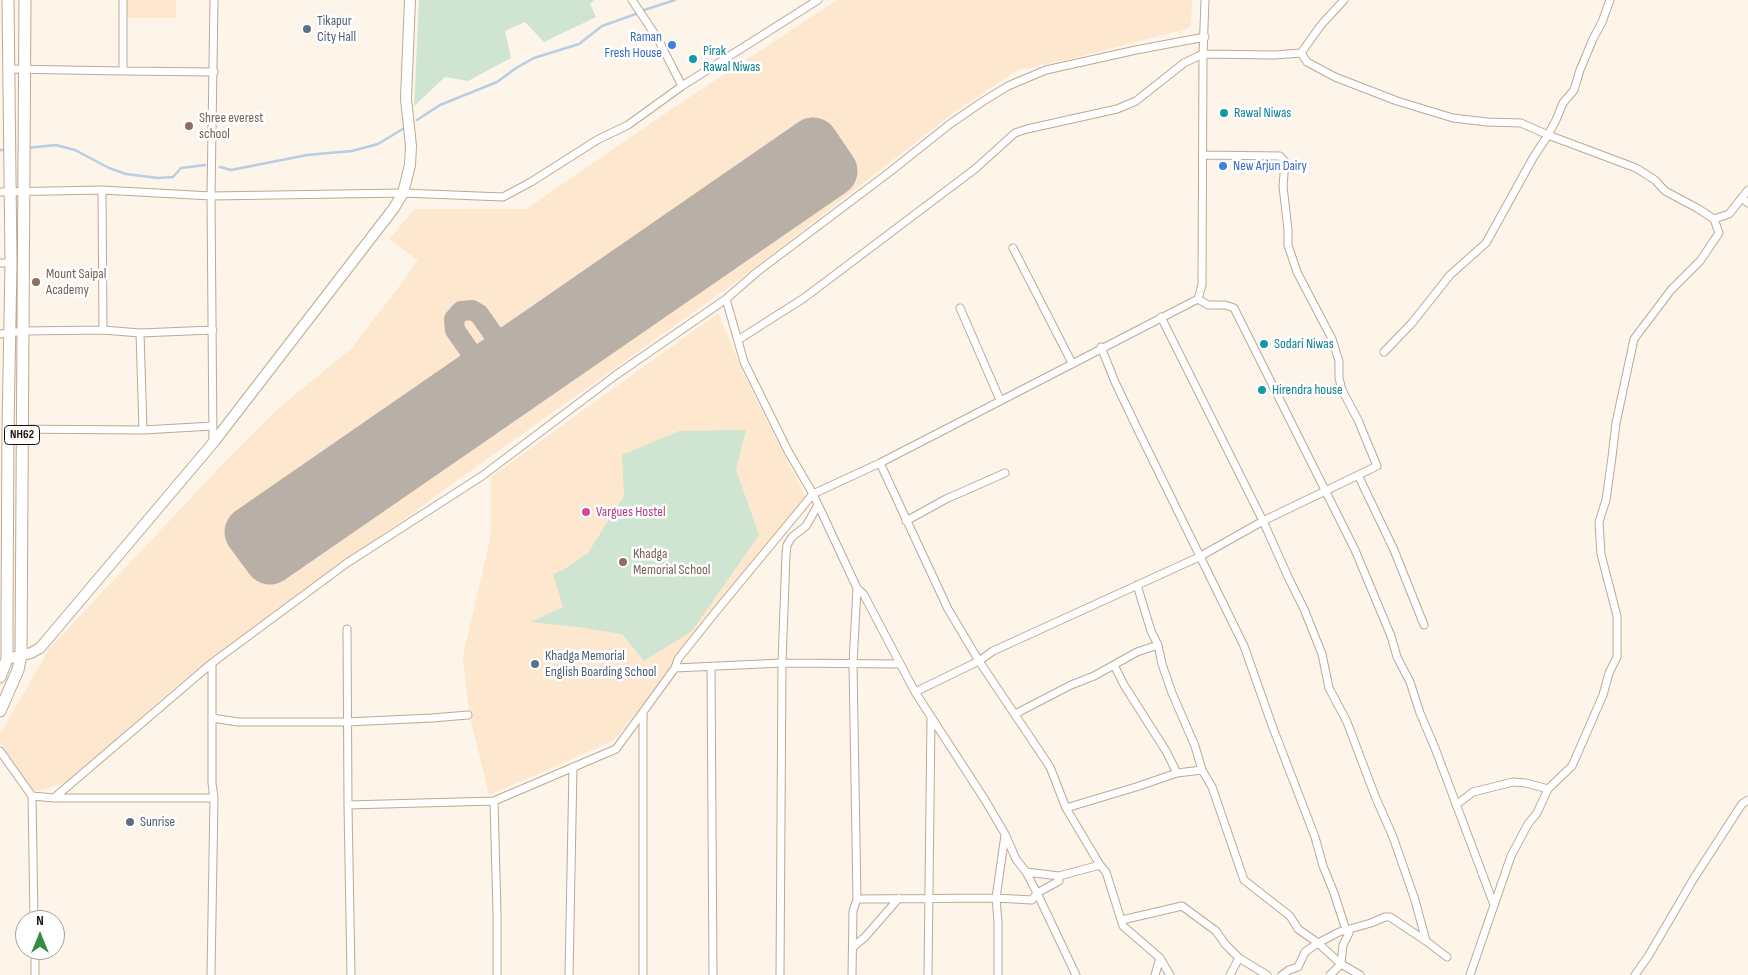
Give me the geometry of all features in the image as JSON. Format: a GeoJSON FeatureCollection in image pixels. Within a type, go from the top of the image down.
{"type":"FeatureCollection","features":[{"type":"Feature","properties":{"kind":"main road","name":"NH62"},"geometry":{"type":"LineString","coordinates":[[0,677],[7,659],[4,619],[4,478],[8,429],[4,406],[4,334],[5,192],[9,158],[9,68],[4,43],[8,0]]}},
{"type":"Feature","properties":{"kind":"main road","name":"NH62"},"geometry":{"type":"LineString","coordinates":[[0,711],[18,670],[21,655],[25,0]]}},
{"type":"Feature","properties":{"kind":"street"},"geometry":{"type":"LineString","coordinates":[[123,0],[123,71]]}},
{"type":"Feature","properties":{"kind":"street"},"geometry":{"type":"LineString","coordinates":[[213,443],[211,196],[214,0]]}},
{"type":"Feature","properties":{"kind":"street"},"geometry":{"type":"LineString","coordinates":[[7,659],[31,653],[40,648],[213,443],[394,208],[403,193],[410,165],[411,146],[406,99],[410,0]]}},
{"type":"Feature","properties":{"kind":"street"},"geometry":{"type":"LineString","coordinates":[[632,0],[658,40],[682,86]]}},
{"type":"Feature","properties":{"kind":"street"},"geometry":{"type":"LineString","coordinates":[[5,192],[102,190],[211,196],[403,193],[503,197],[531,182],[596,140],[628,124],[682,86],[818,0]]}},
{"type":"Feature","properties":{"kind":"street"},"geometry":{"type":"LineString","coordinates":[[348,805],[494,801],[616,749],[675,668],[678,659],[813,494],[880,463],[1101,347],[1198,299],[1202,285],[1203,54],[1206,0]]}},
{"type":"Feature","properties":{"kind":"street"},"geometry":{"type":"LineString","coordinates":[[738,340],[812,292],[975,169],[1016,133],[1026,128],[1117,109],[1136,101],[1184,63],[1203,54],[1274,56],[1301,53],[1321,25],[1344,0]]}},
{"type":"Feature","properties":{"kind":"street"},"geometry":{"type":"LineString","coordinates":[[1384,352],[1412,323],[1450,274],[1486,243],[1556,120],[1563,103],[1574,90],[1610,0]]}},
{"type":"Feature","properties":{"kind":"street"},"geometry":{"type":"LineString","coordinates":[[54,798],[212,663],[347,563],[482,476],[616,375],[726,299],[757,272],[950,124],[982,102],[1008,86],[1046,70],[1205,37]]}},
{"type":"Feature","properties":{"kind":"street"},"geometry":{"type":"LineString","coordinates":[[1301,53],[1307,62],[1335,77],[1397,101],[1453,118],[1487,122],[1520,122],[1636,168],[1654,180],[1665,191],[1714,219],[1719,233],[1700,261],[1672,290],[1634,339],[1616,423],[1606,500],[1599,522],[1601,554],[1617,616],[1617,657],[1609,673],[1603,695],[1572,766],[1548,790],[1537,813],[1528,824],[1511,856],[1470,975]]}},
{"type":"Feature","properties":{"kind":"street"},"geometry":{"type":"LineString","coordinates":[[9,68],[214,72]]}},
{"type":"Feature","properties":{"kind":"street"},"geometry":{"type":"LineString","coordinates":[[915,692],[979,661],[993,651],[1199,557],[1263,521],[1377,466],[1358,420],[1342,390],[1339,378],[1339,361],[1332,339],[1297,272],[1288,244],[1283,186],[1285,162],[1280,156],[1203,155]]}},
{"type":"Feature","properties":{"kind":"street"},"geometry":{"type":"LineString","coordinates":[[102,190],[102,330]]}},
{"type":"Feature","properties":{"kind":"street"},"geometry":{"type":"LineString","coordinates":[[1714,219],[1728,214],[1745,201],[1748,190]]}},
{"type":"Feature","properties":{"kind":"street"},"geometry":{"type":"LineString","coordinates":[[1013,248],[1072,363]]}},
{"type":"Feature","properties":{"kind":"street"},"geometry":{"type":"LineString","coordinates":[[726,299],[748,370],[788,451],[813,494],[857,588],[864,595],[915,692],[1005,834],[1016,859],[1026,872],[1037,893],[1076,975]]}},
{"type":"Feature","properties":{"kind":"street"},"geometry":{"type":"LineString","coordinates":[[1198,299],[1208,305],[1225,305],[1234,308],[1355,550],[1379,603],[1398,657],[1410,682],[1420,713],[1494,906]]}},
{"type":"Feature","properties":{"kind":"street"},"geometry":{"type":"LineString","coordinates":[[960,308],[1000,400]]}},
{"type":"Feature","properties":{"kind":"street"},"geometry":{"type":"LineString","coordinates":[[1161,317],[1263,521],[1304,609],[1322,654],[1329,688],[1347,722],[1393,837],[1415,900],[1426,941]]}},
{"type":"Feature","properties":{"kind":"street"},"geometry":{"type":"LineString","coordinates":[[4,334],[24,331],[102,330],[140,333],[213,330]]}},
{"type":"Feature","properties":{"kind":"street"},"geometry":{"type":"LineString","coordinates":[[140,333],[143,430]]}},
{"type":"Feature","properties":{"kind":"street"},"geometry":{"type":"LineString","coordinates":[[1101,347],[1115,382],[1244,646],[1315,837],[1323,866],[1346,930],[1350,933],[1343,944],[1341,964],[1330,975]]}},
{"type":"Feature","properties":{"kind":"street"},"geometry":{"type":"LineString","coordinates":[[8,429],[143,430],[213,426]]}},
{"type":"Feature","properties":{"kind":"street"},"geometry":{"type":"LineString","coordinates":[[880,463],[948,609],[979,661],[1050,767],[1066,808],[1106,872],[1123,926],[1160,958],[1170,975]]}},
{"type":"Feature","properties":{"kind":"street"},"geometry":{"type":"LineString","coordinates":[[906,522],[946,499],[1005,473]]}},
{"type":"Feature","properties":{"kind":"street"},"geometry":{"type":"LineString","coordinates":[[1358,475],[1394,550],[1424,625]]}},
{"type":"Feature","properties":{"kind":"street"},"geometry":{"type":"LineString","coordinates":[[780,975],[782,663],[787,545],[792,537],[806,526],[818,505]]}},
{"type":"Feature","properties":{"kind":"street"},"geometry":{"type":"LineString","coordinates":[[1137,585],[1151,631],[1158,645],[1172,694],[1202,770],[1212,787],[1244,880],[1290,916],[1298,929],[1318,943],[1341,964],[1360,975]]}},
{"type":"Feature","properties":{"kind":"street"},"geometry":{"type":"LineString","coordinates":[[852,975],[853,911],[857,900],[854,664],[857,588]]}},
{"type":"Feature","properties":{"kind":"street"},"geometry":{"type":"LineString","coordinates":[[347,629],[348,805],[352,975]]}},
{"type":"Feature","properties":{"kind":"street"},"geometry":{"type":"LineString","coordinates":[[1015,714],[1048,696],[1094,676],[1137,652],[1158,645]]}},
{"type":"Feature","properties":{"kind":"street"},"geometry":{"type":"LineString","coordinates":[[211,975],[214,798],[212,783],[212,663]]}},
{"type":"Feature","properties":{"kind":"street"},"geometry":{"type":"LineString","coordinates":[[675,668],[782,663],[899,664]]}},
{"type":"Feature","properties":{"kind":"street"},"geometry":{"type":"LineString","coordinates":[[1114,665],[1124,685],[1166,751],[1177,772]]}},
{"type":"Feature","properties":{"kind":"street"},"geometry":{"type":"LineString","coordinates":[[711,667],[712,975]]}},
{"type":"Feature","properties":{"kind":"street"},"geometry":{"type":"LineString","coordinates":[[212,718],[238,722],[347,722],[432,718],[468,714]]}},
{"type":"Feature","properties":{"kind":"street"},"geometry":{"type":"LineString","coordinates":[[643,714],[643,975]]}},
{"type":"Feature","properties":{"kind":"street"},"geometry":{"type":"LineString","coordinates":[[928,975],[931,718]]}},
{"type":"Feature","properties":{"kind":"street"},"geometry":{"type":"LineString","coordinates":[[0,752],[32,796],[34,910]]}},
{"type":"Feature","properties":{"kind":"street"},"geometry":{"type":"LineString","coordinates":[[569,975],[573,767]]}},
{"type":"Feature","properties":{"kind":"street"},"geometry":{"type":"LineString","coordinates":[[1066,808],[1136,787],[1177,772],[1202,770]]}},
{"type":"Feature","properties":{"kind":"street"},"geometry":{"type":"LineString","coordinates":[[1456,805],[1474,792],[1513,782],[1526,783],[1548,790]]}},
{"type":"Feature","properties":{"kind":"street"},"geometry":{"type":"LineString","coordinates":[[32,796],[54,798],[214,798]]}},
{"type":"Feature","properties":{"kind":"street"},"geometry":{"type":"LineString","coordinates":[[1635,975],[1649,955],[1694,878],[1742,804],[1748,800]]}},
{"type":"Feature","properties":{"kind":"street"},"geometry":{"type":"LineString","coordinates":[[494,801],[497,975]]}},
{"type":"Feature","properties":{"kind":"street"},"geometry":{"type":"LineString","coordinates":[[998,975],[996,898],[1005,834]]}},
{"type":"Feature","properties":{"kind":"street"},"geometry":{"type":"LineString","coordinates":[[1026,872],[1059,876],[1100,865]]}},
{"type":"Feature","properties":{"kind":"street"},"geometry":{"type":"LineString","coordinates":[[857,900],[899,898],[1032,900],[1037,893],[1059,881],[1059,876]]}},
{"type":"Feature","properties":{"kind":"street"},"geometry":{"type":"LineString","coordinates":[[853,947],[865,937],[899,898]]}},
{"type":"Feature","properties":{"kind":"street"},"geometry":{"type":"LineString","coordinates":[[1122,920],[1182,906],[1216,931],[1225,944],[1239,958],[1266,975]]}},
{"type":"Feature","properties":{"kind":"street"},"geometry":{"type":"LineString","coordinates":[[1282,975],[1298,967],[1304,952],[1331,935],[1385,917],[1390,917],[1447,957]]}},
{"type":"Feature","properties":{"kind":"street"},"geometry":{"type":"LineString","coordinates":[[1155,975],[1160,958]]}},
{"type":"Feature","properties":{"kind":"street"},"geometry":{"type":"LineString","coordinates":[[1230,975],[1239,958]]}},
{"type":"Feature","properties":{"kind":"street"},"geometry":{"type":"LineString","coordinates":[[35,960],[35,975]]}},
{"type":"Feature","properties":{"kind":"shaded area"},"geometry":{"type":"Polygon","coordinates":[[[127,0],[176,0],[176,18],[127,18],[127,0]]]}},
{"type":"Feature","properties":{"kind":"shaded area"},"geometry":{"type":"Polygon","coordinates":[[[837,0],[1192,0],[1191,26],[1186,29],[1078,57],[1018,70],[960,108],[736,282],[441,492],[177,685],[72,780],[43,790],[29,791],[0,742],[0,734],[49,649],[219,468],[281,406],[351,349],[418,260],[389,239],[415,209],[526,209],[673,108],[837,0]]]}},
{"type":"Feature","properties":{"kind":"shaded area","name":"Khadga Memorial School"},"geometry":{"type":"Polygon","coordinates":[[[718,313],[748,384],[809,503],[613,741],[489,795],[469,713],[463,656],[491,535],[491,477],[718,313]]]}},
{"type":"Feature","properties":{"kind":"green space"},"geometry":{"type":"Polygon","coordinates":[[[419,0],[594,0],[590,4],[596,17],[544,42],[525,22],[505,31],[511,58],[468,81],[445,77],[414,106],[419,0]]]}},
{"type":"Feature","properties":{"kind":"green space"},"geometry":{"type":"Polygon","coordinates":[[[746,430],[736,470],[759,535],[692,631],[644,661],[622,634],[531,622],[563,607],[553,574],[563,570],[588,553],[624,496],[622,455],[679,431],[746,430]]]}},
{"type":"Feature","properties":{"kind":"waterway"},"geometry":{"type":"LineString","coordinates":[[644,10],[675,0]]}},
{"type":"Feature","properties":{"kind":"waterway"},"geometry":{"type":"LineString","coordinates":[[417,120],[440,105],[497,82],[534,58],[579,44],[602,26],[636,14]]}},
{"type":"Feature","properties":{"kind":"waterway"},"geometry":{"type":"LineString","coordinates":[[220,167],[231,170],[307,155],[352,151],[378,144],[406,127]]}},
{"type":"Feature","properties":{"kind":"waterway"},"geometry":{"type":"LineString","coordinates":[[27,148],[56,145],[75,150],[109,168],[126,174],[158,178],[173,177],[181,168],[205,165]]}},
{"type":"Feature","properties":{"kind":"taxiway"},"geometry":{"type":"LineString","coordinates":[[493,385],[455,330],[454,319],[461,311],[472,310],[479,314],[517,368]]}},
{"type":"Feature","properties":{"kind":"runway"},"geometry":{"type":"LineString","coordinates":[[813,143],[832,171],[270,559],[250,532],[813,143]]}},
{"type":"Feature","properties":{"kind":"place","name":"Tikapur City Hall"},"geometry":{"type":"Point","coordinates":[307,29]}},
{"type":"Feature","properties":{"kind":"place","name":"Raman Fresh House"},"geometry":{"type":"Point","coordinates":[672,45]}},
{"type":"Feature","properties":{"kind":"place","name":"Pirak Rawal Niwas"},"geometry":{"type":"Point","coordinates":[693,59]}},
{"type":"Feature","properties":{"kind":"place","name":"Rawal Niwas"},"geometry":{"type":"Point","coordinates":[1224,113]}},
{"type":"Feature","properties":{"kind":"place","name":"Shree everest school"},"geometry":{"type":"Point","coordinates":[189,126]}},
{"type":"Feature","properties":{"kind":"place","name":"New Arjun Dairy"},"geometry":{"type":"Point","coordinates":[1223,166]}},
{"type":"Feature","properties":{"kind":"place","name":"Mount Saipal Academy"},"geometry":{"type":"Point","coordinates":[36,282]}},
{"type":"Feature","properties":{"kind":"place","name":"Sodari Niwas"},"geometry":{"type":"Point","coordinates":[1264,344]}},
{"type":"Feature","properties":{"kind":"place","name":"Hirendra house"},"geometry":{"type":"Point","coordinates":[1262,390]}},
{"type":"Feature","properties":{"kind":"place","name":"Vargues Hostel"},"geometry":{"type":"Point","coordinates":[586,512]}},
{"type":"Feature","properties":{"kind":"place","name":"Khadga Memorial School"},"geometry":{"type":"Point","coordinates":[623,562]}},
{"type":"Feature","properties":{"kind":"place","name":"Khadga Memorial English Boarding School"},"geometry":{"type":"Point","coordinates":[535,664]}},
{"type":"Feature","properties":{"kind":"place","name":"Sunrise"},"geometry":{"type":"Point","coordinates":[130,822]}}]}
